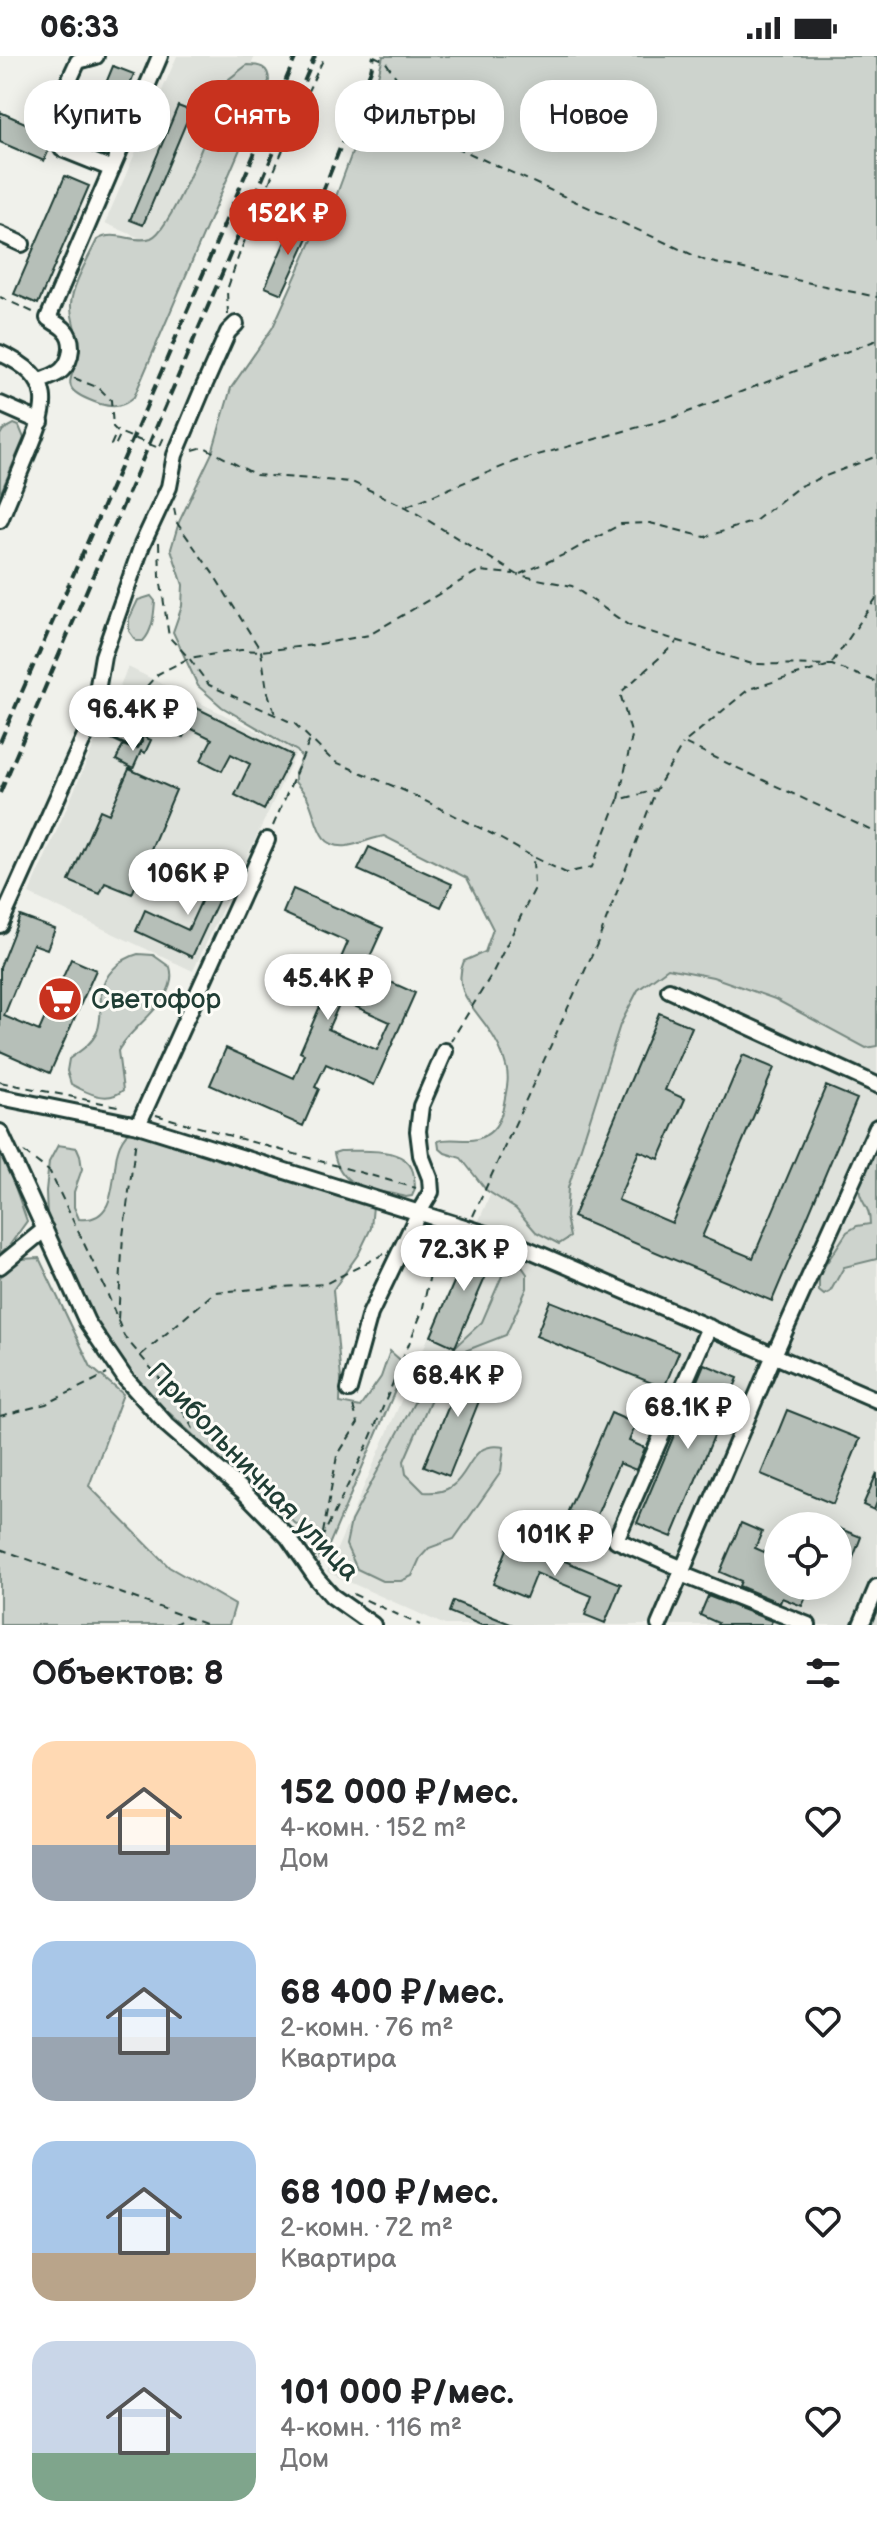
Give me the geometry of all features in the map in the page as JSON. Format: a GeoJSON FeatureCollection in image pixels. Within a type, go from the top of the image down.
{"type":"FeatureCollection","features":[{"type":"Feature","properties":{"kind":"street"},"geometry":{"type":"LineString","coordinates":[[69,80],[78,61],[96,56]]}},
{"type":"Feature","properties":{"kind":"street"},"geometry":{"type":"LineString","coordinates":[[38,382],[60,372],[68,362],[70,338],[65,330],[48,318],[112,169],[153,58]]}},
{"type":"Feature","properties":{"kind":"street"},"geometry":{"type":"LineString","coordinates":[[70,152],[112,169]]}},
{"type":"Feature","properties":{"kind":"street"},"geometry":{"type":"LineString","coordinates":[[0,234],[22,244]]}},
{"type":"Feature","properties":{"kind":"street"},"geometry":{"type":"LineString","coordinates":[[0,925],[92,720],[103,656],[142,545],[169,487],[175,455],[232,328]]}},
{"type":"Feature","properties":{"kind":"street"},"geometry":{"type":"LineString","coordinates":[[0,353],[27,367],[38,382],[44,401],[41,422],[0,520]]}},
{"type":"Feature","properties":{"kind":"street"},"geometry":{"type":"LineString","coordinates":[[0,404],[41,422]]}},
{"type":"Feature","properties":{"kind":"street"},"geometry":{"type":"LineString","coordinates":[[92,720],[133,739]]}},
{"type":"Feature","properties":{"kind":"street"},"geometry":{"type":"LineString","coordinates":[[141,1119],[267,840]]}},
{"type":"Feature","properties":{"kind":"street"},"geometry":{"type":"LineString","coordinates":[[669,990],[877,1085]]}},
{"type":"Feature","properties":{"kind":"street"},"geometry":{"type":"LineString","coordinates":[[349,1390],[370,1314],[431,1192],[418,1131],[421,1106],[445,1051]]}},
{"type":"Feature","properties":{"kind":"street"},"geometry":{"type":"LineString","coordinates":[[0,1097],[141,1119],[509,1241],[877,1400]]}},
{"type":"Feature","properties":{"kind":"street"},"geometry":{"type":"LineString","coordinates":[[659,1625],[774,1355],[877,1127]]}},
{"type":"Feature","properties":{"kind":"street","name":"Прибольничная улица"},"geometry":{"type":"LineString","coordinates":[[2,1135],[87,1322],[119,1368],[167,1425],[244,1492],[288,1537],[332,1596],[373,1625]]}},
{"type":"Feature","properties":{"kind":"street"},"geometry":{"type":"LineString","coordinates":[[0,1266],[45,1229]]}},
{"type":"Feature","properties":{"kind":"street"},"geometry":{"type":"LineString","coordinates":[[709,1327],[616,1540],[790,1622],[808,1625]]}},
{"type":"Feature","properties":{"kind":"street"},"geometry":{"type":"LineString","coordinates":[[861,1625],[872,1612],[877,1587]]}},
{"type":"Feature","properties":{"kind":"path"},"geometry":{"type":"LineString","coordinates":[[232,328],[227,290],[240,252],[325,56]]}},
{"type":"Feature","properties":{"kind":"path"},"geometry":{"type":"LineString","coordinates":[[374,56],[385,61],[438,139],[706,261],[877,297]]}},
{"type":"Feature","properties":{"kind":"path"},"geometry":{"type":"LineString","coordinates":[[0,297],[48,318]]}},
{"type":"Feature","properties":{"kind":"path"},"geometry":{"type":"LineString","coordinates":[[406,507],[516,461],[675,417],[877,340]]}},
{"type":"Feature","properties":{"kind":"path"},"geometry":{"type":"LineString","coordinates":[[60,372],[99,388],[111,400],[113,427],[117,431],[111,445],[115,446],[121,433],[159,448],[164,437],[168,438],[163,450],[175,455],[204,447],[256,475],[352,482],[406,507],[518,575]]}},
{"type":"Feature","properties":{"kind":"path"},"geometry":{"type":"LineString","coordinates":[[518,575],[570,552],[621,524],[650,523],[705,537],[755,521],[800,486],[877,456]]}},
{"type":"Feature","properties":{"kind":"path"},"geometry":{"type":"LineString","coordinates":[[169,487],[177,523],[214,575],[261,651],[267,690],[276,715]]}},
{"type":"Feature","properties":{"kind":"path"},"geometry":{"type":"LineString","coordinates":[[159,536],[160,577],[169,637],[209,685],[295,724],[333,761],[405,791],[566,873],[592,867],[618,800],[632,736],[620,693],[679,641]]}},
{"type":"Feature","properties":{"kind":"path"},"geometry":{"type":"LineString","coordinates":[[113,730],[133,701],[158,674],[189,658],[369,635],[478,571],[572,586],[628,625],[752,664],[832,665],[877,682]]}},
{"type":"Feature","properties":{"kind":"path"},"geometry":{"type":"LineString","coordinates":[[468,1228],[597,944],[656,790],[684,743],[749,689],[832,665],[877,597]]}},
{"type":"Feature","properties":{"kind":"path"},"geometry":{"type":"LineString","coordinates":[[267,840],[311,739]]}},
{"type":"Feature","properties":{"kind":"path"},"geometry":{"type":"LineString","coordinates":[[684,743],[877,833]]}},
{"type":"Feature","properties":{"kind":"path"},"geometry":{"type":"LineString","coordinates":[[618,800],[656,790]]}},
{"type":"Feature","properties":{"kind":"path"},"geometry":{"type":"LineString","coordinates":[[445,1051],[492,974],[534,890],[533,857]]}},
{"type":"Feature","properties":{"kind":"path"},"geometry":{"type":"LineString","coordinates":[[0,1082],[431,1192]]}},
{"type":"Feature","properties":{"kind":"path"},"geometry":{"type":"LineString","coordinates":[[118,1320],[123,1236],[141,1119]]}},
{"type":"Feature","properties":{"kind":"path"},"geometry":{"type":"LineString","coordinates":[[2,1135],[50,1172],[106,1290],[124,1336],[176,1398],[197,1436]]}},
{"type":"Feature","properties":{"kind":"path"},"geometry":{"type":"LineString","coordinates":[[321,1540],[367,1446],[422,1312],[441,1219]]}},
{"type":"Feature","properties":{"kind":"path"},"geometry":{"type":"LineString","coordinates":[[140,1355],[215,1292],[325,1284],[403,1245]]}},
{"type":"Feature","properties":{"kind":"path"},"geometry":{"type":"LineString","coordinates":[[0,1416],[46,1404],[119,1368]]}},
{"type":"Feature","properties":{"kind":"path"},"geometry":{"type":"LineString","coordinates":[[319,1562],[337,1456],[358,1423],[349,1390]]}},
{"type":"Feature","properties":{"kind":"path"},"geometry":{"type":"LineString","coordinates":[[0,1549],[208,1625]]}},
{"type":"Feature","properties":{"kind":"path"},"geometry":{"type":"LineString","coordinates":[[350,1592],[420,1625]]}},
{"type":"Feature","properties":{"kind":"path"},"geometry":{"type":"LineString","coordinates":[[173,1625],[188,1617]]}},
{"type":"Feature","properties":{"kind":"shaded area"},"geometry":{"type":"Polygon","coordinates":[[[177,56],[255,56],[245,80],[186,80],[186,152],[214,152],[171,252],[105,223],[136,152],[170,152],[170,80],[167,80],[177,56]]]}},
{"type":"Feature","properties":{"kind":"shaded area"},"geometry":{"type":"Polygon","coordinates":[[[383,56],[877,56],[877,1046],[866,1048],[775,999],[713,977],[668,968],[638,990],[620,1025],[568,1188],[566,1217],[570,1237],[559,1244],[536,1232],[516,1209],[486,1190],[461,1158],[439,1148],[438,1141],[480,1138],[490,1132],[500,1117],[507,1085],[507,1071],[501,1051],[465,996],[460,980],[464,961],[485,952],[493,929],[467,878],[384,836],[347,846],[329,843],[320,830],[307,797],[295,782],[295,773],[302,758],[297,751],[222,707],[198,686],[173,632],[182,606],[183,585],[171,549],[179,522],[212,453],[231,388],[273,327],[316,231],[323,232],[352,152],[504,152],[504,80],[377,80],[383,56]]]}},
{"type":"Feature","properties":{"kind":"shaded area"},"geometry":{"type":"Polygon","coordinates":[[[247,65],[256,65],[267,72],[269,80],[229,80],[247,65]]]}},
{"type":"Feature","properties":{"kind":"shaded area"},"geometry":{"type":"Polygon","coordinates":[[[200,152],[239,152],[134,397],[114,406],[85,398],[76,393],[70,382],[78,347],[71,304],[74,288],[97,240],[111,236],[151,238],[161,230],[200,152]]]}},
{"type":"Feature","properties":{"kind":"shaded area"},"geometry":{"type":"Polygon","coordinates":[[[14,424],[19,426],[24,438],[0,495],[0,435],[14,424]]]}},
{"type":"Feature","properties":{"kind":"shaded area"},"geometry":{"type":"Polygon","coordinates":[[[151,596],[155,601],[151,627],[143,641],[136,641],[129,631],[129,619],[138,600],[151,596]]]}},
{"type":"Feature","properties":{"kind":"shaded area"},"geometry":{"type":"Polygon","coordinates":[[[128,667],[297,751],[193,971],[29,894],[128,667]]]}},
{"type":"Feature","properties":{"kind":"shaded area"},"geometry":{"type":"Polygon","coordinates":[[[682,751],[877,843],[877,1625],[445,1625],[327,1572],[682,751]]]}},
{"type":"Feature","properties":{"kind":"shaded area"},"geometry":{"type":"Polygon","coordinates":[[[138,954],[153,955],[170,967],[168,990],[118,1051],[123,1090],[104,1097],[91,1094],[71,1084],[67,1071],[69,1059],[95,1037],[101,994],[109,974],[119,964],[138,954]]]}},
{"type":"Feature","properties":{"kind":"shaded area"},"geometry":{"type":"Polygon","coordinates":[[[131,1129],[373,1206],[371,1228],[359,1253],[333,1290],[341,1379],[340,1403],[360,1407],[381,1377],[390,1351],[406,1365],[326,1552],[311,1559],[312,1545],[301,1528],[234,1473],[135,1381],[89,1309],[71,1266],[49,1228],[46,1191],[49,1162],[58,1145],[77,1148],[82,1169],[74,1192],[74,1207],[79,1219],[92,1218],[107,1205],[119,1147],[131,1129]]]}},
{"type":"Feature","properties":{"kind":"shaded area"},"geometry":{"type":"Polygon","coordinates":[[[0,1144],[27,1221],[0,1253],[0,1144]]]}},
{"type":"Feature","properties":{"kind":"shaded area"},"geometry":{"type":"Polygon","coordinates":[[[877,1145],[877,1259],[844,1267],[830,1292],[824,1295],[819,1291],[819,1278],[824,1267],[847,1232],[870,1224],[859,1188],[866,1161],[877,1145]]]}},
{"type":"Feature","properties":{"kind":"shaded area"},"geometry":{"type":"Polygon","coordinates":[[[384,1152],[404,1159],[414,1177],[412,1196],[372,1190],[352,1182],[338,1166],[334,1153],[384,1152]]]}},
{"type":"Feature","properties":{"kind":"shaded area"},"geometry":{"type":"Polygon","coordinates":[[[39,1258],[91,1367],[123,1394],[89,1486],[169,1567],[235,1605],[229,1625],[0,1625],[0,1277],[21,1259],[39,1258]]]}},
{"type":"Feature","properties":{"kind":"shaded area"},"geometry":{"type":"Polygon","coordinates":[[[508,1262],[520,1264],[527,1274],[527,1288],[506,1335],[457,1354],[436,1387],[404,1461],[406,1474],[424,1492],[441,1491],[452,1486],[480,1451],[490,1447],[504,1447],[501,1472],[454,1539],[429,1548],[420,1558],[412,1576],[401,1581],[382,1581],[357,1569],[346,1545],[351,1521],[433,1367],[482,1322],[508,1262]]]}},
{"type":"Feature","properties":{"kind":"building"},"geometry":{"type":"Polygon","coordinates":[[[113,66],[134,74],[132,80],[107,80],[113,66]]]}},
{"type":"Feature","properties":{"kind":"building"},"geometry":{"type":"Polygon","coordinates":[[[178,106],[186,109],[186,123],[143,225],[130,220],[159,152],[170,152],[170,125],[178,106]]]}},
{"type":"Feature","properties":{"kind":"building"},"geometry":{"type":"Polygon","coordinates":[[[0,112],[24,122],[24,152],[48,152],[44,161],[0,142],[0,112]]]}},
{"type":"Feature","properties":{"kind":"building"},"geometry":{"type":"Polygon","coordinates":[[[65,176],[89,186],[38,304],[14,294],[65,176]]]}},
{"type":"Feature","properties":{"kind":"building"},"geometry":{"type":"Polygon","coordinates":[[[294,221],[312,229],[282,294],[265,287],[294,221]]]}},
{"type":"Feature","properties":{"kind":"building"},"geometry":{"type":"Polygon","coordinates":[[[154,687],[292,755],[264,810],[235,795],[250,764],[231,754],[222,771],[201,760],[212,739],[188,727],[183,737],[155,723],[160,713],[145,706],[154,687]]]}},
{"type":"Feature","properties":{"kind":"building"},"geometry":{"type":"Polygon","coordinates":[[[142,736],[151,740],[145,753],[141,751],[133,769],[116,760],[123,745],[138,748],[142,736]]]}},
{"type":"Feature","properties":{"kind":"building"},"geometry":{"type":"Polygon","coordinates":[[[129,769],[176,790],[132,894],[105,883],[100,894],[69,881],[100,810],[109,814],[129,769]]]}},
{"type":"Feature","properties":{"kind":"building"},"geometry":{"type":"Polygon","coordinates":[[[369,847],[452,884],[441,907],[358,870],[369,847]]]}},
{"type":"Feature","properties":{"kind":"building"},"geometry":{"type":"Polygon","coordinates":[[[220,860],[234,867],[192,957],[136,931],[145,910],[188,930],[220,860]]]}},
{"type":"Feature","properties":{"kind":"building"},"geometry":{"type":"Polygon","coordinates":[[[293,889],[383,928],[364,970],[415,993],[374,1085],[326,1064],[303,1126],[210,1085],[226,1048],[294,1078],[304,1054],[300,1052],[348,942],[283,913],[293,889]],[[341,1000],[328,1029],[377,1050],[390,1022],[341,1000]]]}},
{"type":"Feature","properties":{"kind":"building"},"geometry":{"type":"Polygon","coordinates":[[[20,916],[55,929],[47,949],[33,944],[4,1016],[39,1031],[71,959],[96,970],[50,1073],[0,1051],[0,967],[20,916]]]}},
{"type":"Feature","properties":{"kind":"building"},"geometry":{"type":"Polygon","coordinates":[[[659,1013],[692,1027],[665,1090],[685,1099],[659,1159],[639,1151],[618,1200],[672,1223],[743,1055],[774,1068],[702,1237],[753,1258],[826,1086],[857,1099],[772,1301],[573,1217],[659,1013]]]}},
{"type":"Feature","properties":{"kind":"building"},"geometry":{"type":"Polygon","coordinates":[[[472,1240],[498,1248],[455,1347],[431,1336],[472,1240]]]}},
{"type":"Feature","properties":{"kind":"building"},"geometry":{"type":"Polygon","coordinates":[[[550,1301],[679,1352],[664,1388],[536,1336],[550,1301]]]}},
{"type":"Feature","properties":{"kind":"building"},"geometry":{"type":"Polygon","coordinates":[[[467,1362],[491,1371],[449,1476],[424,1466],[467,1362]]]}},
{"type":"Feature","properties":{"kind":"building"},"geometry":{"type":"Polygon","coordinates":[[[704,1364],[738,1378],[672,1537],[637,1523],[704,1364]]]}},
{"type":"Feature","properties":{"kind":"building"},"geometry":{"type":"Polygon","coordinates":[[[787,1410],[860,1439],[833,1504],[761,1474],[787,1410]]]}},
{"type":"Feature","properties":{"kind":"building"},"geometry":{"type":"Polygon","coordinates":[[[611,1413],[636,1424],[629,1441],[645,1448],[636,1470],[619,1463],[594,1522],[568,1511],[611,1413]]]}},
{"type":"Feature","properties":{"kind":"building"},"geometry":{"type":"Polygon","coordinates":[[[877,1473],[877,1502],[874,1510],[863,1505],[877,1473]]]}},
{"type":"Feature","properties":{"kind":"building"},"geometry":{"type":"Polygon","coordinates":[[[741,1523],[762,1532],[755,1548],[764,1552],[764,1596],[739,1586],[741,1581],[720,1572],[741,1523]]]}},
{"type":"Feature","properties":{"kind":"building"},"geometry":{"type":"Polygon","coordinates":[[[852,1533],[861,1537],[852,1561],[852,1533]]]}},
{"type":"Feature","properties":{"kind":"building"},"geometry":{"type":"Polygon","coordinates":[[[511,1539],[621,1584],[605,1623],[585,1615],[592,1596],[536,1573],[526,1598],[493,1584],[511,1539]]]}},
{"type":"Feature","properties":{"kind":"building"},"geometry":{"type":"Polygon","coordinates":[[[708,1596],[772,1621],[770,1625],[717,1625],[700,1615],[708,1596]]]}},
{"type":"Feature","properties":{"kind":"building"},"geometry":{"type":"Polygon","coordinates":[[[787,1600],[805,1600],[802,1606],[787,1600]]]}},
{"type":"Feature","properties":{"kind":"building"},"geometry":{"type":"Polygon","coordinates":[[[453,1601],[513,1625],[481,1625],[449,1612],[453,1601]]]}},
{"type":"Feature","properties":{"kind":"railway"},"geometry":{"type":"LineString","coordinates":[[0,742],[296,56]]}},
{"type":"Feature","properties":{"kind":"railway"},"geometry":{"type":"LineString","coordinates":[[0,793],[315,56]]}},
{"type":"Feature","properties":{"kind":"railway"},"geometry":{"type":"LineString","coordinates":[[306,226],[321,196],[374,56]]}},
{"type":"Feature","properties":{"kind":"place","name":"Светофор"},"geometry":{"type":"Point","coordinates":[60,999]}}]}
